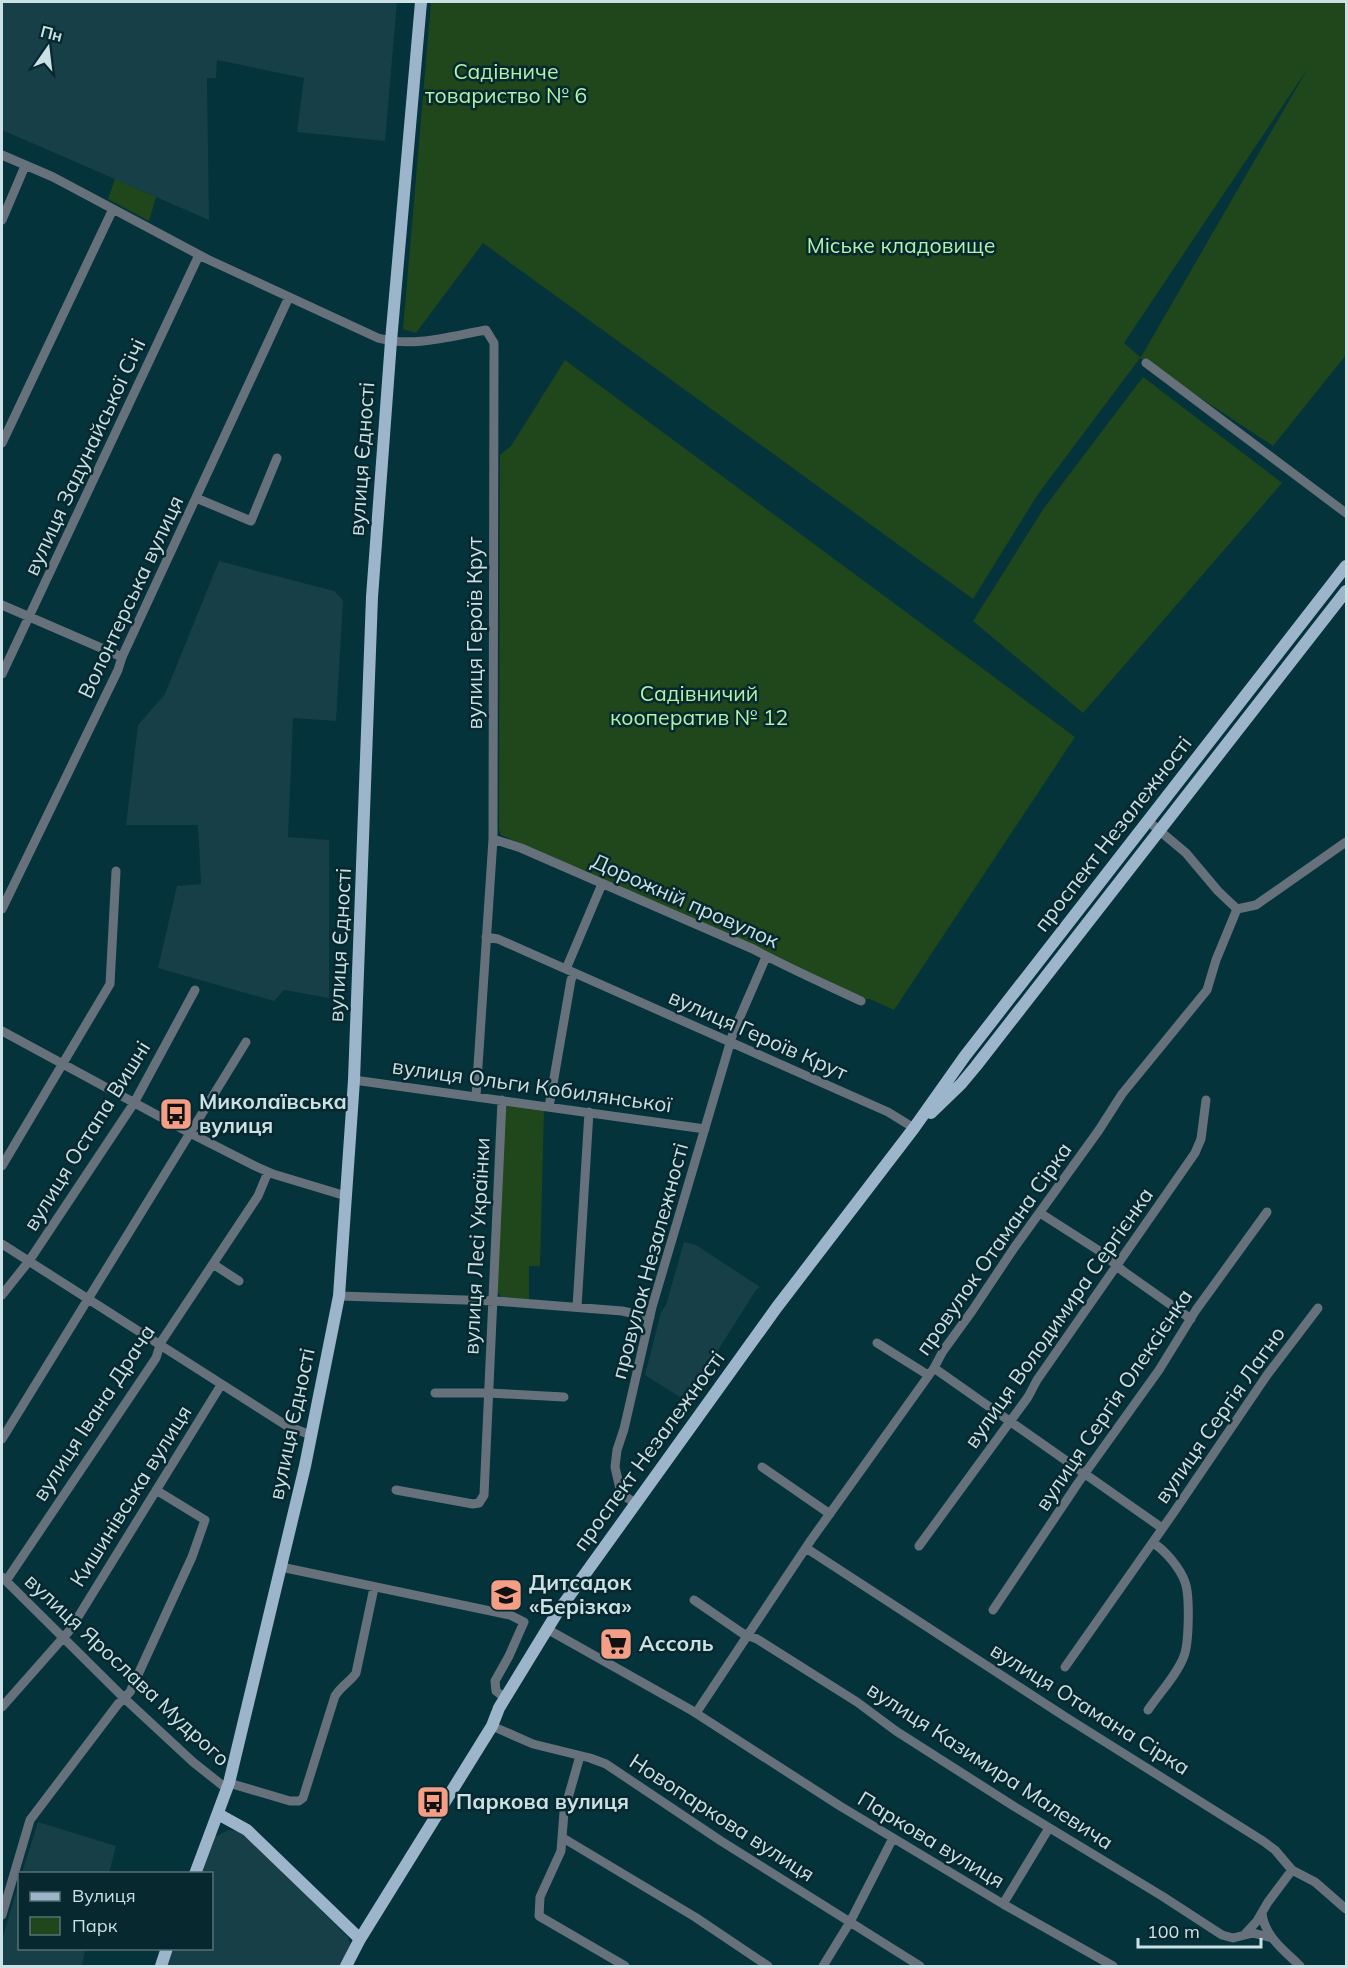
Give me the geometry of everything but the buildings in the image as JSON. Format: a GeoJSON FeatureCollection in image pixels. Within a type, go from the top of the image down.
{"type":"FeatureCollection","features":[{"type":"Feature","properties":{"kind":"main road","name":"вулиця Єдності"},"geometry":{"type":"LineString","coordinates":[[196,1872],[228,1786],[311,1435],[339,1296],[354,1080],[372,597],[391,341],[421,2]]}},
{"type":"Feature","properties":{"kind":"main road","name":"проспект Незалежності"},"geometry":{"type":"LineString","coordinates":[[346,1966],[360,1939],[492,1726],[505,1698],[547,1629],[635,1503],[777,1307],[914,1128],[961,1061],[1347,566]]}},
{"type":"Feature","properties":{"kind":"main road","name":"проспект Незалежності"},"geometry":{"type":"LineString","coordinates":[[914,1128],[973,1070],[1347,591]]}},
{"type":"Feature","properties":{"kind":"main road"},"geometry":{"type":"LineString","coordinates":[[961,1061],[973,1070]]}},
{"type":"Feature","properties":{"kind":"main road"},"geometry":{"type":"LineString","coordinates":[[218,1814],[247,1830],[360,1939]]}},
{"type":"Feature","properties":{"kind":"main road"},"geometry":{"type":"LineString","coordinates":[[160,1966],[166,1950]]}},
{"type":"Feature","properties":{"kind":"street"},"geometry":{"type":"LineString","coordinates":[[2,154],[53,177],[199,255],[378,338],[391,341]]}},
{"type":"Feature","properties":{"kind":"street"},"geometry":{"type":"LineString","coordinates":[[2,220],[25,166]]}},
{"type":"Feature","properties":{"kind":"street"},"geometry":{"type":"LineString","coordinates":[[2,443],[113,209]]}},
{"type":"Feature","properties":{"kind":"street","name":"вулиця Задунайської Січі"},"geometry":{"type":"LineString","coordinates":[[2,674],[199,255]]}},
{"type":"Feature","properties":{"kind":"street","name":"Волонтерська вулиця"},"geometry":{"type":"LineString","coordinates":[[2,909],[73,763],[289,297]]}},
{"type":"Feature","properties":{"kind":"street","name":"вулиця Героїв Крут"},"geometry":{"type":"LineString","coordinates":[[391,341],[408,342],[486,330],[494,343],[493,839],[476,1096]]}},
{"type":"Feature","properties":{"kind":"street"},"geometry":{"type":"LineString","coordinates":[[1146,363],[1347,513]]}},
{"type":"Feature","properties":{"kind":"street"},"geometry":{"type":"LineString","coordinates":[[196,498],[251,521],[277,459]]}},
{"type":"Feature","properties":{"kind":"street"},"geometry":{"type":"LineString","coordinates":[[2,605],[122,657]]}},
{"type":"Feature","properties":{"kind":"street"},"geometry":{"type":"LineString","coordinates":[[1149,821],[1186,853],[1218,891],[1237,909],[1256,905],[1347,842]]}},
{"type":"Feature","properties":{"kind":"street","name":"Дорожній провулок"},"geometry":{"type":"LineString","coordinates":[[493,839],[521,848],[753,949],[861,1000]]}},
{"type":"Feature","properties":{"kind":"street"},"geometry":{"type":"LineString","coordinates":[[2,1166],[61,1062],[110,984],[116,871]]}},
{"type":"Feature","properties":{"kind":"street"},"geometry":{"type":"LineString","coordinates":[[549,1107],[571,980],[570,971],[603,884]]}},
{"type":"Feature","properties":{"kind":"street","name":"провулок Отамана Сірка"},"geometry":{"type":"LineString","coordinates":[[696,1713],[806,1548],[931,1372],[943,1351],[1122,1094],[1207,990],[1216,960],[1237,909]]}},
{"type":"Feature","properties":{"kind":"street","name":"вулиця Героїв Крут"},"geometry":{"type":"LineString","coordinates":[[486,937],[498,939],[888,1112],[914,1128]]}},
{"type":"Feature","properties":{"kind":"street","name":"провулок Незалежності"},"geometry":{"type":"LineString","coordinates":[[635,1503],[620,1489],[616,1458],[650,1317],[730,1042],[766,957]]}},
{"type":"Feature","properties":{"kind":"street","name":"вулиця Остапа Вишні"},"geometry":{"type":"LineString","coordinates":[[2,1295],[29,1261],[134,1103],[195,990]]}},
{"type":"Feature","properties":{"kind":"street"},"geometry":{"type":"LineString","coordinates":[[2,1031],[190,1133],[268,1172],[346,1196]]}},
{"type":"Feature","properties":{"kind":"street"},"geometry":{"type":"LineString","coordinates":[[2,1439],[246,1042]]}},
{"type":"Feature","properties":{"kind":"street","name":"вулиця Ольги Кобилянської"},"geometry":{"type":"LineString","coordinates":[[354,1080],[705,1129]]}},
{"type":"Feature","properties":{"kind":"street","name":"вулиця Лесі Українки"},"geometry":{"type":"LineString","coordinates":[[396,1490],[472,1504],[479,1503],[484,1495],[502,1100]]}},
{"type":"Feature","properties":{"kind":"street","name":"вулиця Володимира Сергієнка"},"geometry":{"type":"LineString","coordinates":[[920,1546],[1199,1146],[1206,1100]]}},
{"type":"Feature","properties":{"kind":"street"},"geometry":{"type":"LineString","coordinates":[[577,1307],[589,1112]]}},
{"type":"Feature","properties":{"kind":"street"},"geometry":{"type":"LineString","coordinates":[[2,1147],[11,1152]]}},
{"type":"Feature","properties":{"kind":"street","name":"вулиця Івана Драча"},"geometry":{"type":"LineString","coordinates":[[4,1579],[156,1358],[160,1346],[258,1196],[268,1172]]}},
{"type":"Feature","properties":{"kind":"street","name":"вулиця Сергія Олексієнка"},"geometry":{"type":"LineString","coordinates":[[993,1610],[1084,1475],[1159,1370],[1191,1319],[1267,1212]]}},
{"type":"Feature","properties":{"kind":"street"},"geometry":{"type":"LineString","coordinates":[[1040,1213],[1089,1243],[1191,1319]]}},
{"type":"Feature","properties":{"kind":"street"},"geometry":{"type":"LineString","coordinates":[[2,1244],[287,1426],[311,1435]]}},
{"type":"Feature","properties":{"kind":"street"},"geometry":{"type":"LineString","coordinates":[[213,1264],[239,1281]]}},
{"type":"Feature","properties":{"kind":"street"},"geometry":{"type":"LineString","coordinates":[[339,1296],[492,1301],[622,1311],[650,1317]]}},
{"type":"Feature","properties":{"kind":"street","name":"вулиця Сергія Лагно"},"geometry":{"type":"LineString","coordinates":[[1065,1667],[1153,1543],[1161,1528],[1267,1375],[1318,1308]]}},
{"type":"Feature","properties":{"kind":"street"},"geometry":{"type":"LineString","coordinates":[[877,1343],[931,1372],[1009,1421],[1161,1528]]}},
{"type":"Feature","properties":{"kind":"street","name":"Кишинівська вулиця"},"geometry":{"type":"LineString","coordinates":[[2,1704],[70,1629],[221,1385]]}},
{"type":"Feature","properties":{"kind":"street"},"geometry":{"type":"LineString","coordinates":[[435,1394],[489,1393],[564,1397]]}},
{"type":"Feature","properties":{"kind":"street"},"geometry":{"type":"LineString","coordinates":[[762,1467],[830,1514]]}},
{"type":"Feature","properties":{"kind":"street"},"geometry":{"type":"LineString","coordinates":[[2,1915],[30,1820],[130,1692],[192,1557],[205,1520],[156,1490]]}},
{"type":"Feature","properties":{"kind":"street"},"geometry":{"type":"LineString","coordinates":[[1148,1710],[1181,1664],[1188,1643],[1187,1596],[1184,1580],[1162,1550],[1153,1543]]}},
{"type":"Feature","properties":{"kind":"street","name":"вулиця Отамана Сірка"},"geometry":{"type":"LineString","coordinates":[[806,1548],[1068,1718],[1263,1840],[1292,1869],[1315,1882],[1347,1909]]}},
{"type":"Feature","properties":{"kind":"street"},"geometry":{"type":"LineString","coordinates":[[281,1567],[510,1615],[524,1622],[495,1681],[496,1690],[505,1698]]}},
{"type":"Feature","properties":{"kind":"street","name":"вулиця Ярослава Мудрого"},"geometry":{"type":"LineString","coordinates":[[4,1579],[124,1698],[193,1762],[228,1786]]}},
{"type":"Feature","properties":{"kind":"street"},"geometry":{"type":"LineString","coordinates":[[228,1786],[295,1802],[303,1798],[335,1696],[345,1682],[351,1680],[356,1673],[374,1588]]}},
{"type":"Feature","properties":{"kind":"street","name":"вулиця Казимира Малевича"},"geometry":{"type":"LineString","coordinates":[[694,1600],[824,1681],[904,1736],[1049,1828],[1222,1935],[1233,1938],[1253,1933],[1272,1938]]}},
{"type":"Feature","properties":{"kind":"street","name":"Паркова вулиця"},"geometry":{"type":"LineString","coordinates":[[547,1629],[696,1713],[840,1806],[1003,1904],[1113,1966]]}},
{"type":"Feature","properties":{"kind":"street","name":"Новопаркова вулиця"},"geometry":{"type":"LineString","coordinates":[[492,1726],[533,1744],[606,1764],[721,1841],[920,1966]]}},
{"type":"Feature","properties":{"kind":"street"},"geometry":{"type":"LineString","coordinates":[[580,1756],[564,1812],[561,1851],[540,1897],[539,1916],[625,1966]]}},
{"type":"Feature","properties":{"kind":"street"},"geometry":{"type":"LineString","coordinates":[[1003,1904],[1049,1828]]}},
{"type":"Feature","properties":{"kind":"street"},"geometry":{"type":"LineString","coordinates":[[563,1838],[695,1917],[768,1966]]}},
{"type":"Feature","properties":{"kind":"street"},"geometry":{"type":"LineString","coordinates":[[823,1966],[850,1922],[893,1838]]}},
{"type":"Feature","properties":{"kind":"street"},"geometry":{"type":"LineString","coordinates":[[1245,1934],[1292,1869]]}},
{"type":"Feature","properties":{"kind":"street"},"geometry":{"type":"LineString","coordinates":[[1262,1913],[1263,1921],[1272,1938],[1300,1966]]}},
{"type":"Feature","properties":{"kind":"shaded area"},"geometry":{"type":"Polygon","coordinates":[[[2,2],[397,2],[385,141],[297,132],[304,78],[217,60],[216,78],[207,78],[209,220],[2,130],[2,2]]]}},
{"type":"Feature","properties":{"kind":"shaded area"},"geometry":{"type":"Polygon","coordinates":[[[219,561],[334,591],[343,600],[336,721],[293,718],[288,837],[329,840],[329,998],[284,990],[274,1001],[158,968],[177,886],[201,884],[198,825],[126,825],[138,725],[165,694],[219,561]]]}},
{"type":"Feature","properties":{"kind":"shaded area"},"geometry":{"type":"Polygon","coordinates":[[[684,1242],[696,1245],[760,1287],[686,1401],[645,1375],[661,1312],[666,1305],[684,1242]]]}},
{"type":"Feature","properties":{"kind":"shaded area"},"geometry":{"type":"Polygon","coordinates":[[[38,1822],[116,1846],[109,1872],[22,1872],[38,1822]]]}},
{"type":"Feature","properties":{"kind":"shaded area"},"geometry":{"type":"Polygon","coordinates":[[[228,1830],[239,1831],[247,1837],[348,1937],[351,1947],[343,1966],[166,1966],[173,1950],[213,1950],[213,1872],[200,1872],[215,1837],[228,1830]]]}},
{"type":"Feature","properties":{"kind":"shaded area"},"geometry":{"type":"Polygon","coordinates":[[[18,1885],[18,1950],[85,1950],[82,1966],[2,1966],[2,1940],[18,1885]]]}},
{"type":"Feature","properties":{"kind":"green space","name":"Міське кладовище"},"geometry":{"type":"Polygon","coordinates":[[[431,2],[1346,2],[1346,355],[1273,446],[1140,358],[1038,494],[973,599],[483,243],[416,333],[403,329],[431,2]],[[1308,68],[1124,343],[1141,357],[1308,68]]]}},
{"type":"Feature","properties":{"kind":"green space"},"geometry":{"type":"Polygon","coordinates":[[[115,179],[156,197],[149,221],[108,199],[115,179]]]}},
{"type":"Feature","properties":{"kind":"green space","name":"Садівничий кооператив № 12"},"geometry":{"type":"Polygon","coordinates":[[[565,360],[1075,737],[894,1010],[870,999],[864,999],[501,835],[499,829],[500,455],[511,446],[565,360]]]}},
{"type":"Feature","properties":{"kind":"green space"},"geometry":{"type":"Polygon","coordinates":[[[1143,377],[1282,483],[1083,713],[973,621],[1044,508],[1143,377]]]}},
{"type":"Feature","properties":{"kind":"green space"},"geometry":{"type":"Polygon","coordinates":[[[504,1105],[544,1110],[540,1266],[529,1266],[529,1301],[502,1297],[497,1292],[504,1105]]]}},
{"type":"Feature","properties":{"kind":"place","name":"Миколаївська вулиця"},"geometry":{"type":"Point","coordinates":[176,1114]}},
{"type":"Feature","properties":{"kind":"place","name":"Дитсадок «Берізка»"},"geometry":{"type":"Point","coordinates":[506,1595]}},
{"type":"Feature","properties":{"kind":"place","name":"Ассоль"},"geometry":{"type":"Point","coordinates":[616,1644]}},
{"type":"Feature","properties":{"kind":"place","name":"Паркова вулиця"},"geometry":{"type":"Point","coordinates":[433,1802]}},
{"type":"Feature","properties":{"kind":"park label","name":"Садівниче товариство № 6"},"geometry":{"type":"Point","coordinates":[506,84]}}]}
